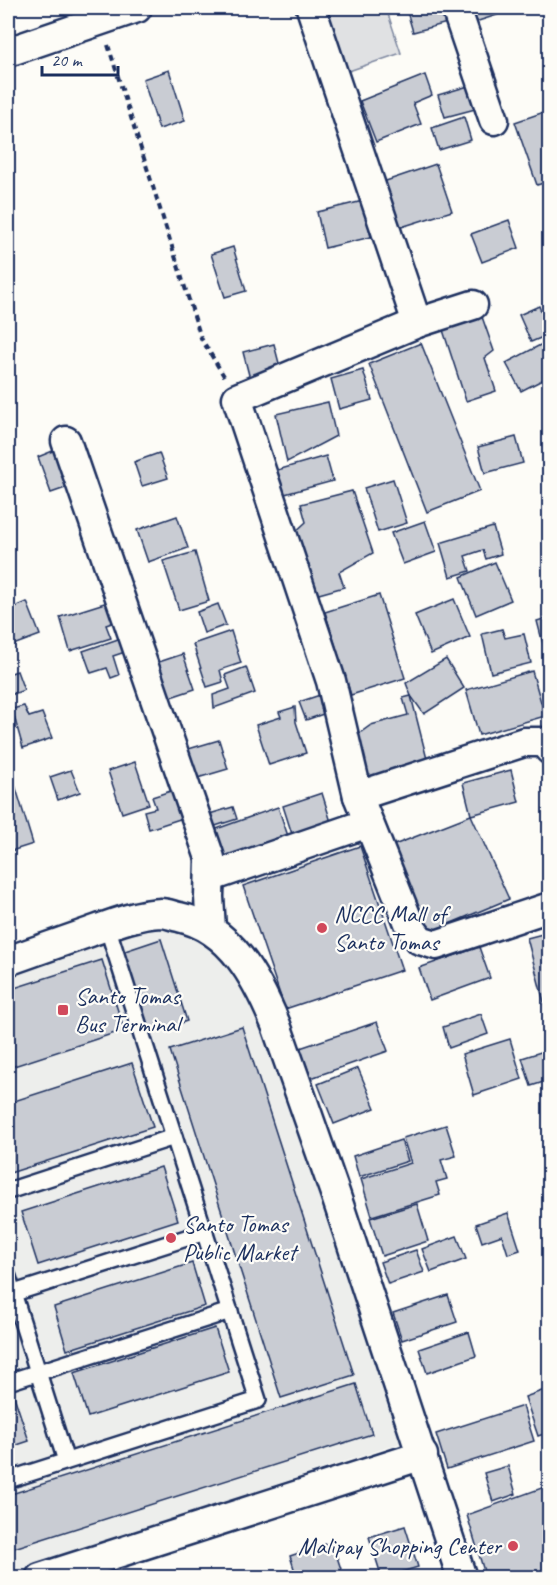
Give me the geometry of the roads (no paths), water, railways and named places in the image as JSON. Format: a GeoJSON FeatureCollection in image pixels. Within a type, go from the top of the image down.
{"type":"FeatureCollection","features":[{"type":"Feature","properties":{"kind":"street"},"geometry":{"type":"LineString","coordinates":[[8,52],[98,13],[137,8]]}},
{"type":"Feature","properties":{"kind":"street"},"geometry":{"type":"LineString","coordinates":[[311,8],[417,323]]}},
{"type":"Feature","properties":{"kind":"street"},"geometry":{"type":"LineString","coordinates":[[456,8],[494,120]]}},
{"type":"Feature","properties":{"kind":"street"},"geometry":{"type":"LineString","coordinates":[[473,305],[417,323],[237,398],[331,681],[358,796],[411,928],[420,940],[436,945],[549,907]]}},
{"type":"Feature","properties":{"kind":"street"},"geometry":{"type":"LineString","coordinates":[[66,441],[210,858],[211,929]]}},
{"type":"Feature","properties":{"kind":"street"},"geometry":{"type":"LineString","coordinates":[[358,796],[524,742],[543,742],[549,750]]}},
{"type":"Feature","properties":{"kind":"street"},"geometry":{"type":"LineString","coordinates":[[211,877],[368,823]]}},
{"type":"Feature","properties":{"kind":"street"},"geometry":{"type":"LineString","coordinates":[[8,961],[139,916],[162,913],[191,920],[211,929],[227,943],[248,969],[265,998],[276,1025],[423,1455],[462,1578]]}},
{"type":"Feature","properties":{"kind":"street"},"geometry":{"type":"LineString","coordinates":[[40,1578],[95,1569],[423,1455]]}},
{"type":"Feature","properties":{"kind":"lane"},"geometry":{"type":"LineString","coordinates":[[8,1480],[258,1400],[107,926]]}},
{"type":"Feature","properties":{"kind":"lane"},"geometry":{"type":"LineString","coordinates":[[8,1191],[174,1137]]}},
{"type":"Feature","properties":{"kind":"lane"},"geometry":{"type":"LineString","coordinates":[[10,1294],[205,1232]]}},
{"type":"Feature","properties":{"kind":"lane"},"geometry":{"type":"LineString","coordinates":[[8,1277],[10,1294],[66,1461]]}},
{"type":"Feature","properties":{"kind":"lane"},"geometry":{"type":"LineString","coordinates":[[8,1382],[230,1311]]}},
{"type":"Feature","properties":{"kind":"place","name":"NCCC Mall of Santo Tomas"},"geometry":{"type":"Point","coordinates":[322,928]}},
{"type":"Feature","properties":{"kind":"place","name":"Santo Tomas Bus Terminal"},"geometry":{"type":"Point","coordinates":[63,1010]}},
{"type":"Feature","properties":{"kind":"place","name":"Santo Tomas Public Market"},"geometry":{"type":"Point","coordinates":[171,1238]}},
{"type":"Feature","properties":{"kind":"place","name":"Malipay Shopping Center"},"geometry":{"type":"Point","coordinates":[513,1546]}}]}
